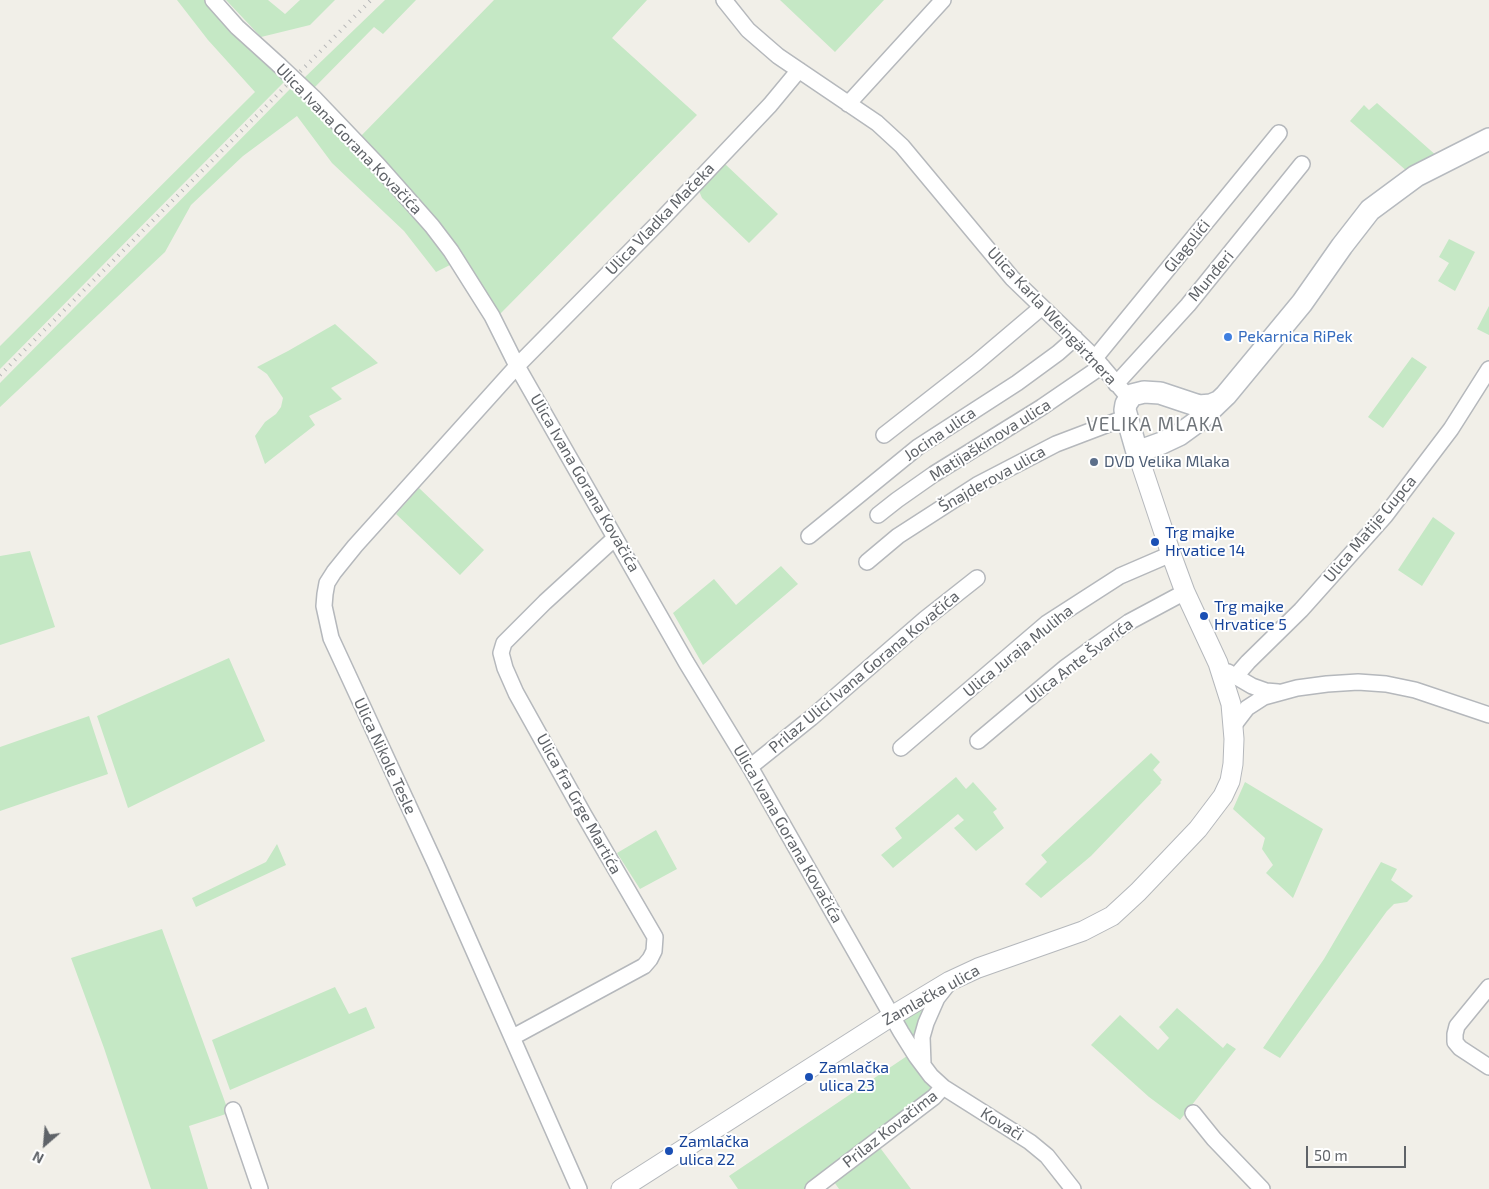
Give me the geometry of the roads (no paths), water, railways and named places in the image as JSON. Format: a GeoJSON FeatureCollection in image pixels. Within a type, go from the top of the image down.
{"type":"FeatureCollection","features":[{"type":"Feature","properties":{"kind":"main road"},"geometry":{"type":"LineString","coordinates":[[1124,400],[1137,452],[1162,443],[1190,427],[1218,402],[1272,341],[1370,210],[1416,176],[1488,142]]}},
{"type":"Feature","properties":{"kind":"main road","name":"Ulica Karla Weingärtnera"},"geometry":{"type":"LineString","coordinates":[[1124,400],[1137,393],[1151,392],[1160,393],[1199,406],[1218,402]]}},
{"type":"Feature","properties":{"kind":"street","name":"Ulica Ivana Gorana Kovačića"},"geometry":{"type":"LineString","coordinates":[[213,0],[237,27],[314,98],[390,178],[451,251],[492,316],[517,366],[615,538],[686,662],[750,766],[892,1016]]}},
{"type":"Feature","properties":{"kind":"street","name":"Ulica Karla Weingärtnera"},"geometry":{"type":"LineString","coordinates":[[724,0],[748,30],[778,56],[877,123],[902,146],[1012,278],[1099,362],[1124,400]]}},
{"type":"Feature","properties":{"kind":"street"},"geometry":{"type":"LineString","coordinates":[[848,104],[943,0]]}},
{"type":"Feature","properties":{"kind":"street","name":"Ulica Vladka Mačeka"},"geometry":{"type":"LineString","coordinates":[[517,366],[660,221],[770,105],[799,70]]}},
{"type":"Feature","properties":{"kind":"street","name":"Glagolići"},"geometry":{"type":"LineString","coordinates":[[1099,362],[1279,133]]}},
{"type":"Feature","properties":{"kind":"street","name":"Munđeri"},"geometry":{"type":"LineString","coordinates":[[1124,400],[1194,297],[1302,164]]}},
{"type":"Feature","properties":{"kind":"street","name":"Jocina ulica"},"geometry":{"type":"LineString","coordinates":[[884,435],[1010,335],[1042,307]]}},
{"type":"Feature","properties":{"kind":"street","name":"Jocina ulica"},"geometry":{"type":"LineString","coordinates":[[809,536],[918,447],[1017,383],[1075,338]]}},
{"type":"Feature","properties":{"kind":"street","name":"Matijaškinova ulica"},"geometry":{"type":"LineString","coordinates":[[878,515],[934,474],[1042,407],[1099,362]]}},
{"type":"Feature","properties":{"kind":"street","name":"Ulica Nikole Tesle"},"geometry":{"type":"LineString","coordinates":[[517,366],[345,558],[328,583],[324,606],[331,638],[513,1038],[579,1189]]}},
{"type":"Feature","properties":{"kind":"street","name":"Ulica Matije Gupca"},"geometry":{"type":"LineString","coordinates":[[1235,677],[1301,610],[1385,516],[1451,429],[1489,369]]}},
{"type":"Feature","properties":{"kind":"street","name":"Šnajderova ulica"},"geometry":{"type":"LineString","coordinates":[[867,562],[898,536],[977,485],[1056,444],[1124,400]]}},
{"type":"Feature","properties":{"kind":"street","name":"Zamlačka ulica"},"geometry":{"type":"LineString","coordinates":[[621,1189],[950,981],[978,968],[1083,931],[1112,916],[1138,892],[1212,811],[1223,796],[1230,781],[1234,764],[1234,726],[1230,704],[1218,663],[1185,592],[1137,452]]}},
{"type":"Feature","properties":{"kind":"street","name":"Ulica fra Grge Martića"},"geometry":{"type":"LineString","coordinates":[[513,1038],[644,966],[654,950],[655,937],[584,815],[516,692],[502,660],[504,643],[545,602],[615,538]]}},
{"type":"Feature","properties":{"kind":"street","name":"Ulica Juraja Muliha"},"geometry":{"type":"LineString","coordinates":[[901,748],[1047,623],[1120,576],[1171,554]]}},
{"type":"Feature","properties":{"kind":"street","name":"Prilaz Ulici Ivana Gorana Kovačića"},"geometry":{"type":"LineString","coordinates":[[750,766],[811,718],[925,619],[977,578]]}},
{"type":"Feature","properties":{"kind":"street","name":"Ulica Ante Švarića"},"geometry":{"type":"LineString","coordinates":[[978,741],[1066,667],[1092,648],[1129,622],[1185,592]]}},
{"type":"Feature","properties":{"kind":"street"},"geometry":{"type":"LineString","coordinates":[[1218,663],[1235,677],[1252,686],[1266,691],[1280,692]]}},
{"type":"Feature","properties":{"kind":"street"},"geometry":{"type":"LineString","coordinates":[[1234,726],[1240,716],[1254,702],[1280,692],[1327,684],[1358,682],[1386,684],[1416,690],[1489,715]]}},
{"type":"Feature","properties":{"kind":"street"},"geometry":{"type":"LineString","coordinates":[[924,1066],[922,1037],[926,1023],[936,998],[950,981]]}},
{"type":"Feature","properties":{"kind":"street"},"geometry":{"type":"LineString","coordinates":[[1489,987],[1457,1026],[1455,1034],[1455,1042],[1460,1048],[1489,1067]]}},
{"type":"Feature","properties":{"kind":"street","name":"Kovači"},"geometry":{"type":"LineString","coordinates":[[892,1016],[900,1032],[924,1066],[943,1087],[1030,1142],[1047,1156],[1073,1189]]}},
{"type":"Feature","properties":{"kind":"street","name":"Prilaz Kovačima"},"geometry":{"type":"LineString","coordinates":[[813,1189],[934,1097],[943,1087]]}},
{"type":"Feature","properties":{"kind":"street"},"geometry":{"type":"LineString","coordinates":[[233,1110],[260,1189]]}},
{"type":"Feature","properties":{"kind":"street"},"geometry":{"type":"LineString","coordinates":[[1193,1113],[1214,1139],[1262,1189]]}},
{"type":"Feature","properties":{"kind":"railway"},"geometry":{"type":"LineString","coordinates":[[0,375],[371,0]]}},
{"type":"Feature","properties":{"kind":"place","name":"Pekarnica RiPek"},"geometry":{"type":"Point","coordinates":[1228,337]}},
{"type":"Feature","properties":{"kind":"place","name":"DVD Velika Mlaka"},"geometry":{"type":"Point","coordinates":[1094,462]}},
{"type":"Feature","properties":{"kind":"place","name":"Trg majke Hrvatice 14"},"geometry":{"type":"Point","coordinates":[1155,542]}},
{"type":"Feature","properties":{"kind":"place","name":"Trg majke Hrvatice 5"},"geometry":{"type":"Point","coordinates":[1204,616]}},
{"type":"Feature","properties":{"kind":"place","name":"Zamlačka ulica 23"},"geometry":{"type":"Point","coordinates":[809,1077]}},
{"type":"Feature","properties":{"kind":"place","name":"Zamlačka ulica 22"},"geometry":{"type":"Point","coordinates":[669,1151]}},
{"type":"Feature","properties":{"kind":"district","name":"VELIKA MLAKA"},"geometry":{"type":"Point","coordinates":[1155,425]}}]}
